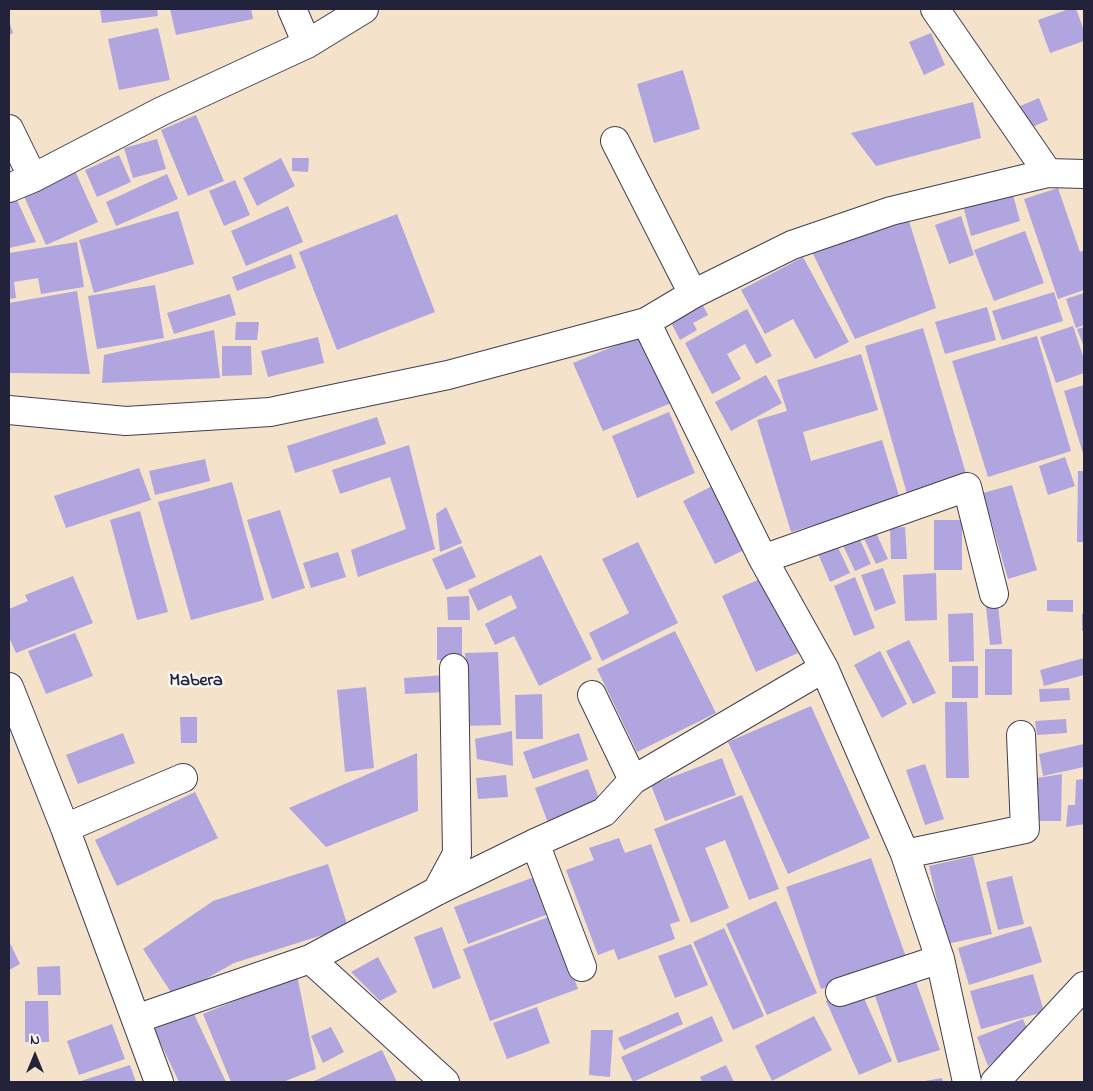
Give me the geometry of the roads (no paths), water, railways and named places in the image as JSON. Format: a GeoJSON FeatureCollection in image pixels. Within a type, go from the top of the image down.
{"type":"FeatureCollection","features":[{"type":"Feature","properties":{"kind":"street"},"geometry":{"type":"LineString","coordinates":[[292,9],[307,44]]}},
{"type":"Feature","properties":{"kind":"street"},"geometry":{"type":"LineString","coordinates":[[9,129],[21,183],[162,111],[307,44],[364,9]]}},
{"type":"Feature","properties":{"kind":"street"},"geometry":{"type":"LineString","coordinates":[[935,9],[1048,173]]}},
{"type":"Feature","properties":{"kind":"street"},"geometry":{"type":"LineString","coordinates":[[615,142],[693,294]]}},
{"type":"Feature","properties":{"kind":"street"},"geometry":{"type":"LineString","coordinates":[[9,410],[126,421],[270,412],[448,375],[646,322],[693,294],[792,245],[891,211],[1048,173],[1084,174]]}},
{"type":"Feature","properties":{"kind":"street"},"geometry":{"type":"LineString","coordinates":[[646,322],[763,559],[824,668],[906,854],[940,959],[967,1082]]}},
{"type":"Feature","properties":{"kind":"street"},"geometry":{"type":"LineString","coordinates":[[763,559],[967,488],[994,594]]}},
{"type":"Feature","properties":{"kind":"street"},"geometry":{"type":"LineString","coordinates":[[437,891],[457,854],[454,668]]}},
{"type":"Feature","properties":{"kind":"street"},"geometry":{"type":"LineString","coordinates":[[136,1019],[310,959],[437,891],[604,812],[633,780],[824,668]]}},
{"type":"Feature","properties":{"kind":"street"},"geometry":{"type":"LineString","coordinates":[[9,687],[65,828],[159,1082]]}},
{"type":"Feature","properties":{"kind":"street"},"geometry":{"type":"LineString","coordinates":[[592,695],[633,780]]}},
{"type":"Feature","properties":{"kind":"street"},"geometry":{"type":"LineString","coordinates":[[906,854],[1025,830],[1021,735]]}},
{"type":"Feature","properties":{"kind":"street"},"geometry":{"type":"LineString","coordinates":[[65,828],[183,778]]}},
{"type":"Feature","properties":{"kind":"street"},"geometry":{"type":"LineString","coordinates":[[535,843],[582,966]]}},
{"type":"Feature","properties":{"kind":"street"},"geometry":{"type":"LineString","coordinates":[[310,959],[445,1082]]}},
{"type":"Feature","properties":{"kind":"street"},"geometry":{"type":"LineString","coordinates":[[840,992],[940,959]]}},
{"type":"Feature","properties":{"kind":"street"},"geometry":{"type":"LineString","coordinates":[[995,1082],[1084,986]]}},
{"type":"Feature","properties":{"kind":"district","name":"Mabera"},"geometry":{"type":"Point","coordinates":[196,682]}}]}
